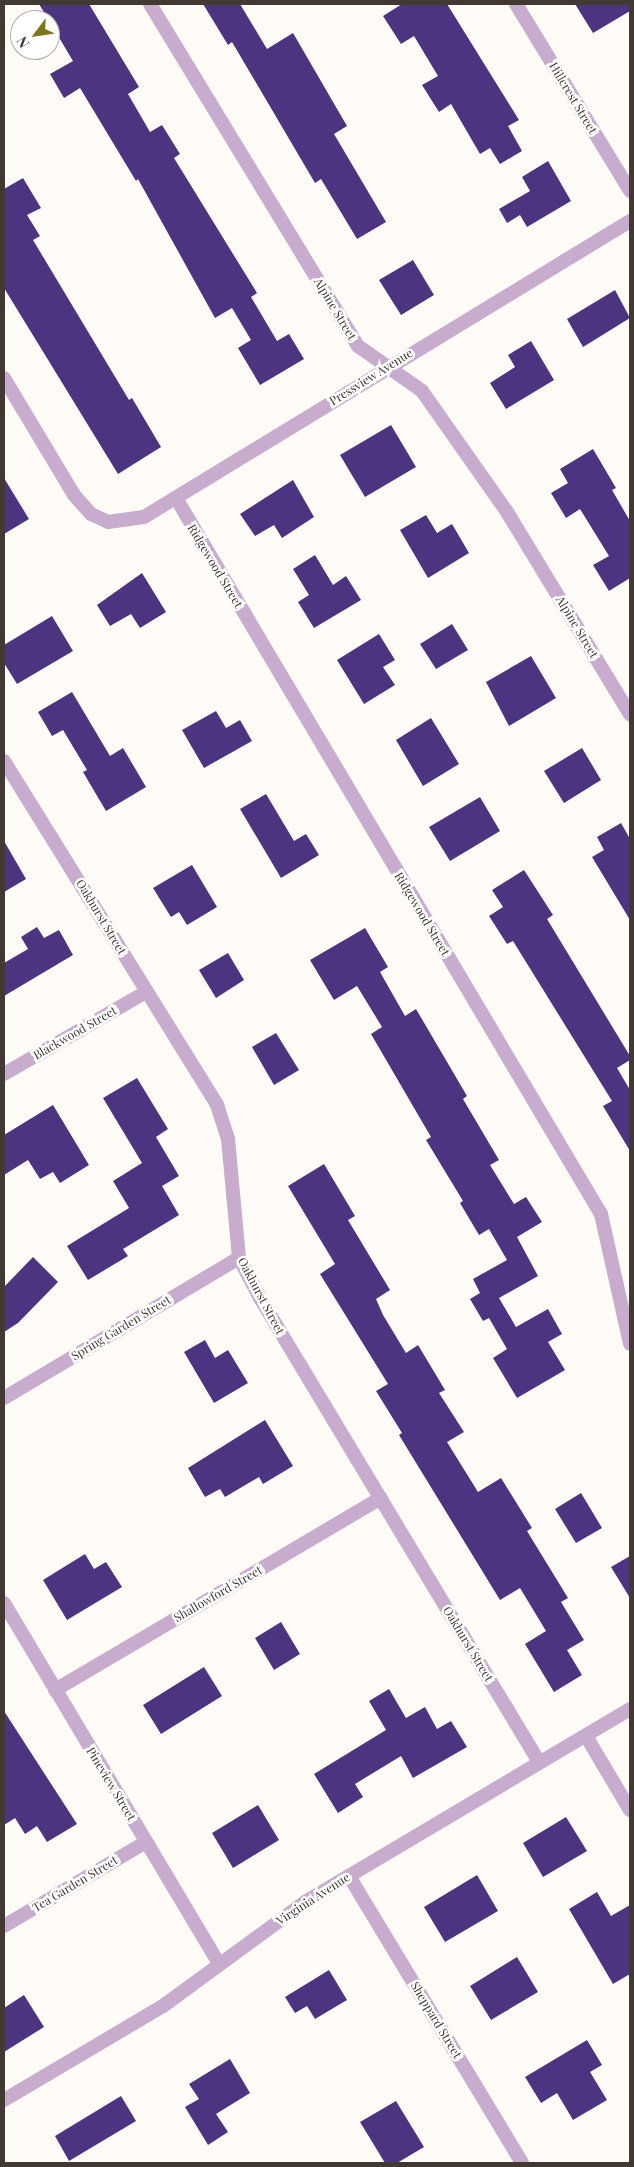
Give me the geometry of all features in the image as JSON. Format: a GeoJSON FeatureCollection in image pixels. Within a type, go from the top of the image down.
{"type":"FeatureCollection","features":[{"type":"Feature","properties":{"kind":"street","name":"Alpine Street"},"geometry":{"type":"LineString","coordinates":[[150,4],[358,346],[422,391],[428,399],[507,512],[630,714]]}},
{"type":"Feature","properties":{"kind":"street","name":"Hillcrest Street"},"geometry":{"type":"LineString","coordinates":[[516,4],[630,192]]}},
{"type":"Feature","properties":{"kind":"street","name":"Pressview Avenue"},"geometry":{"type":"LineString","coordinates":[[4,378],[74,495],[91,514],[108,522],[144,516],[630,221]]}},
{"type":"Feature","properties":{"kind":"street","name":"Ridgewood Street"},"geometry":{"type":"LineString","coordinates":[[176,498],[601,1214],[630,1344]]}},
{"type":"Feature","properties":{"kind":"street","name":"Oakhurst Street"},"geometry":{"type":"LineString","coordinates":[[4,761],[217,1105],[228,1139],[239,1258],[380,1498],[539,1762]]}},
{"type":"Feature","properties":{"kind":"street","name":"Blackwood Street"},"geometry":{"type":"LineString","coordinates":[[4,1074],[146,992]]}},
{"type":"Feature","properties":{"kind":"street","name":"Spring Garden Street"},"geometry":{"type":"LineString","coordinates":[[4,1398],[239,1258]]}},
{"type":"Feature","properties":{"kind":"street","name":"Shallowford Street"},"geometry":{"type":"LineString","coordinates":[[55,1690],[380,1498]]}},
{"type":"Feature","properties":{"kind":"street","name":"Pineview Street"},"geometry":{"type":"LineString","coordinates":[[4,1603],[8,1621],[55,1690],[219,1964]]}},
{"type":"Feature","properties":{"kind":"street","name":"Virginia Avenue"},"geometry":{"type":"LineString","coordinates":[[4,2100],[163,2006],[306,1902],[630,1709]]}},
{"type":"Feature","properties":{"kind":"street"},"geometry":{"type":"LineString","coordinates":[[586,1736],[630,1810]]}},
{"type":"Feature","properties":{"kind":"street","name":"Tea Garden Street"},"geometry":{"type":"LineString","coordinates":[[4,1926],[146,1842]]}},
{"type":"Feature","properties":{"kind":"street","name":"Sheppard Street"},"geometry":{"type":"LineString","coordinates":[[349,1876],[522,2163]]}},
{"type":"Feature","properties":{"kind":"building"},"geometry":{"type":"Polygon","coordinates":[[[39,4],[89,4],[139,87],[128,94],[150,132],[162,125],[180,154],[174,158],[257,293],[251,297],[277,341],[289,334],[304,359],[260,385],[238,348],[251,340],[232,308],[215,318],[138,179],[136,181],[80,88],[64,98],[50,74],[73,61],[60,39],[60,10],[43,10],[39,4]]]}},
{"type":"Feature","properties":{"kind":"building"},"geometry":{"type":"Polygon","coordinates":[[[203,4],[240,4],[267,49],[293,33],[347,126],[334,134],[386,222],[357,239],[321,179],[315,183],[232,42],[228,45],[203,4]]]}},
{"type":"Feature","properties":{"kind":"building"},"geometry":{"type":"Polygon","coordinates":[[[402,4],[447,4],[519,120],[508,126],[522,151],[500,164],[490,148],[480,154],[451,104],[439,112],[422,85],[438,76],[414,36],[401,44],[383,16],[402,4]]]}},
{"type":"Feature","properties":{"kind":"building"},"geometry":{"type":"Polygon","coordinates":[[[575,4],[630,4],[630,11],[593,33],[575,4]]]}},
{"type":"Feature","properties":{"kind":"building"},"geometry":{"type":"Polygon","coordinates":[[[548,161],[571,201],[527,227],[520,215],[507,223],[499,209],[530,191],[522,177],[548,161]]]}},
{"type":"Feature","properties":{"kind":"building"},"geometry":{"type":"Polygon","coordinates":[[[23,178],[41,208],[27,215],[40,236],[33,240],[129,400],[132,398],[161,447],[118,474],[4,288],[4,189],[23,178]]]}},
{"type":"Feature","properties":{"kind":"building"},"geometry":{"type":"Polygon","coordinates":[[[413,260],[434,295],[401,315],[379,280],[413,260]]]}},
{"type":"Feature","properties":{"kind":"building"},"geometry":{"type":"Polygon","coordinates":[[[615,290],[630,318],[583,347],[567,319],[615,290]]]}},
{"type":"Feature","properties":{"kind":"building"},"geometry":{"type":"Polygon","coordinates":[[[531,341],[554,380],[506,409],[490,383],[515,367],[508,355],[531,341]]]}},
{"type":"Feature","properties":{"kind":"building"},"geometry":{"type":"Polygon","coordinates":[[[391,425],[416,467],[365,497],[340,455],[391,425]]]}},
{"type":"Feature","properties":{"kind":"building"},"geometry":{"type":"Polygon","coordinates":[[[593,449],[616,488],[612,490],[630,521],[630,578],[609,591],[593,565],[609,556],[580,509],[566,518],[551,493],[568,483],[560,469],[593,449]]]}},
{"type":"Feature","properties":{"kind":"building"},"geometry":{"type":"Polygon","coordinates":[[[4,478],[29,519],[4,534],[4,478]]]}},
{"type":"Feature","properties":{"kind":"building"},"geometry":{"type":"Polygon","coordinates":[[[293,480],[314,517],[282,538],[274,525],[255,536],[240,514],[293,480]]]}},
{"type":"Feature","properties":{"kind":"building"},"geometry":{"type":"Polygon","coordinates":[[[426,515],[437,533],[452,524],[469,553],[428,578],[400,530],[426,515]]]}},
{"type":"Feature","properties":{"kind":"building"},"geometry":{"type":"Polygon","coordinates":[[[315,555],[333,585],[346,576],[361,600],[314,628],[298,602],[309,595],[293,569],[315,555]]]}},
{"type":"Feature","properties":{"kind":"building"},"geometry":{"type":"Polygon","coordinates":[[[142,573],[166,612],[140,628],[131,614],[110,626],[97,605],[142,573]]]}},
{"type":"Feature","properties":{"kind":"building"},"geometry":{"type":"Polygon","coordinates":[[[52,616],[73,651],[17,684],[4,663],[4,645],[52,616]]]}},
{"type":"Feature","properties":{"kind":"building"},"geometry":{"type":"Polygon","coordinates":[[[452,624],[468,650],[436,669],[420,644],[452,624]]]}},
{"type":"Feature","properties":{"kind":"building"},"geometry":{"type":"Polygon","coordinates":[[[379,634],[395,660],[383,667],[395,685],[364,704],[337,660],[379,634]]]}},
{"type":"Feature","properties":{"kind":"building"},"geometry":{"type":"Polygon","coordinates":[[[531,656],[556,698],[509,726],[486,682],[531,656]]]}},
{"type":"Feature","properties":{"kind":"building"},"geometry":{"type":"Polygon","coordinates":[[[72,692],[110,756],[123,748],[146,787],[106,811],[83,772],[87,770],[63,730],[52,736],[38,712],[72,692]]]}},
{"type":"Feature","properties":{"kind":"building"},"geometry":{"type":"Polygon","coordinates":[[[216,711],[226,728],[240,720],[252,741],[204,768],[182,730],[216,711]]]}},
{"type":"Feature","properties":{"kind":"building"},"geometry":{"type":"Polygon","coordinates":[[[431,718],[459,764],[423,786],[396,740],[431,718]]]}},
{"type":"Feature","properties":{"kind":"building"},"geometry":{"type":"Polygon","coordinates":[[[582,748],[601,780],[564,803],[544,771],[582,748]]]}},
{"type":"Feature","properties":{"kind":"building"},"geometry":{"type":"Polygon","coordinates":[[[266,794],[294,841],[306,834],[319,855],[281,878],[240,809],[266,794]]]}},
{"type":"Feature","properties":{"kind":"building"},"geometry":{"type":"Polygon","coordinates":[[[480,797],[500,831],[450,861],[429,827],[480,797]]]}},
{"type":"Feature","properties":{"kind":"building"},"geometry":{"type":"Polygon","coordinates":[[[621,823],[630,839],[630,920],[592,857],[604,850],[597,837],[621,823]]]}},
{"type":"Feature","properties":{"kind":"building"},"geometry":{"type":"Polygon","coordinates":[[[4,841],[26,879],[4,892],[4,841]]]}},
{"type":"Feature","properties":{"kind":"building"},"geometry":{"type":"Polygon","coordinates":[[[192,865],[217,907],[187,925],[179,912],[171,917],[153,888],[192,865]]]}},
{"type":"Feature","properties":{"kind":"building"},"geometry":{"type":"Polygon","coordinates":[[[524,870],[553,915],[547,919],[630,1056],[630,1060],[617,1068],[630,1090],[630,1151],[603,1106],[612,1101],[513,941],[507,944],[489,916],[503,907],[492,890],[524,870]]]}},
{"type":"Feature","properties":{"kind":"building"},"geometry":{"type":"Polygon","coordinates":[[[37,927],[44,938],[59,930],[73,955],[4,996],[4,963],[28,949],[21,937],[37,927]]]}},
{"type":"Feature","properties":{"kind":"building"},"geometry":{"type":"Polygon","coordinates":[[[365,928],[388,967],[380,972],[405,1016],[416,1009],[467,1096],[463,1099],[499,1160],[490,1165],[514,1204],[526,1197],[542,1222],[517,1237],[538,1276],[499,1298],[516,1327],[548,1309],[562,1334],[548,1342],[565,1370],[517,1398],[493,1358],[507,1349],[489,1318],[483,1321],[470,1299],[480,1293],[473,1279],[507,1260],[489,1229],[479,1235],[460,1203],[463,1201],[426,1140],[431,1137],[371,1034],[382,1027],[357,986],[334,1000],[310,960],[365,928]]]}},
{"type":"Feature","properties":{"kind":"building"},"geometry":{"type":"Polygon","coordinates":[[[228,953],[244,980],[216,998],[199,970],[228,953]]]}},
{"type":"Feature","properties":{"kind":"building"},"geometry":{"type":"Polygon","coordinates":[[[276,1033],[299,1070],[274,1085],[252,1047],[276,1033]]]}},
{"type":"Feature","properties":{"kind":"building"},"geometry":{"type":"Polygon","coordinates":[[[137,1078],[168,1129],[156,1137],[179,1176],[162,1186],[179,1215],[123,1249],[128,1256],[88,1280],[67,1246],[129,1208],[113,1181],[142,1163],[103,1098],[137,1078]]]}},
{"type":"Feature","properties":{"kind":"building"},"geometry":{"type":"Polygon","coordinates":[[[53,1105],[89,1165],[60,1183],[53,1172],[40,1179],[28,1160],[4,1175],[4,1135],[53,1105]]]}},
{"type":"Feature","properties":{"kind":"building"},"geometry":{"type":"Polygon","coordinates":[[[324,1164],[355,1216],[348,1220],[390,1290],[376,1299],[383,1315],[406,1353],[418,1345],[445,1390],[439,1393],[464,1432],[447,1442],[478,1492],[501,1478],[532,1528],[527,1531],[568,1598],[561,1602],[584,1640],[567,1650],[582,1675],[554,1692],[525,1644],[546,1631],[520,1588],[500,1600],[399,1435],[402,1433],[376,1391],[388,1384],[320,1274],[335,1264],[288,1186],[324,1164]]]}},
{"type":"Feature","properties":{"kind":"building"},"geometry":{"type":"Polygon","coordinates":[[[33,1257],[58,1282],[18,1323],[4,1332],[4,1287],[33,1257]]]}},
{"type":"Feature","properties":{"kind":"building"},"geometry":{"type":"Polygon","coordinates":[[[205,1340],[215,1358],[228,1350],[248,1383],[214,1403],[184,1352],[205,1340]]]}},
{"type":"Feature","properties":{"kind":"building"},"geometry":{"type":"Polygon","coordinates":[[[265,1420],[293,1466],[263,1484],[259,1477],[225,1497],[220,1489],[205,1497],[188,1468],[265,1420]]]}},
{"type":"Feature","properties":{"kind":"building"},"geometry":{"type":"Polygon","coordinates":[[[581,1493],[602,1528],[576,1543],[555,1509],[581,1493]]]}},
{"type":"Feature","properties":{"kind":"building"},"geometry":{"type":"Polygon","coordinates":[[[85,1554],[94,1569],[106,1562],[122,1587],[67,1620],[43,1580],[85,1554]]]}},
{"type":"Feature","properties":{"kind":"building"},"geometry":{"type":"Polygon","coordinates":[[[630,1556],[630,1598],[611,1567],[630,1556]]]}},
{"type":"Feature","properties":{"kind":"building"},"geometry":{"type":"Polygon","coordinates":[[[281,1622],[300,1654],[274,1670],[255,1638],[281,1622]]]}},
{"type":"Feature","properties":{"kind":"building"},"geometry":{"type":"Polygon","coordinates":[[[204,1667],[222,1696],[161,1734],[143,1705],[204,1667]]]}},
{"type":"Feature","properties":{"kind":"building"},"geometry":{"type":"Polygon","coordinates":[[[389,1689],[406,1718],[425,1707],[437,1729],[451,1721],[467,1747],[413,1778],[401,1756],[355,1784],[363,1797],[338,1813],[314,1774],[386,1730],[369,1701],[389,1689]]]}},
{"type":"Feature","properties":{"kind":"building"},"geometry":{"type":"Polygon","coordinates":[[[4,1711],[77,1824],[47,1842],[37,1826],[25,1834],[15,1818],[4,1825],[4,1711]]]}},
{"type":"Feature","properties":{"kind":"building"},"geometry":{"type":"Polygon","coordinates":[[[258,1805],[279,1840],[233,1868],[212,1833],[258,1805]]]}},
{"type":"Feature","properties":{"kind":"building"},"geometry":{"type":"Polygon","coordinates":[[[566,1817],[587,1851],[543,1877],[523,1843],[566,1817]]]}},
{"type":"Feature","properties":{"kind":"building"},"geometry":{"type":"Polygon","coordinates":[[[477,1875],[498,1911],[445,1942],[424,1907],[477,1875]]]}},
{"type":"Feature","properties":{"kind":"building"},"geometry":{"type":"Polygon","coordinates":[[[597,1892],[611,1916],[630,1905],[630,1974],[613,1984],[569,1909],[597,1892]]]}},
{"type":"Feature","properties":{"kind":"building"},"geometry":{"type":"Polygon","coordinates":[[[517,1957],[538,1992],[491,2020],[470,1986],[517,1957]]]}},
{"type":"Feature","properties":{"kind":"building"},"geometry":{"type":"Polygon","coordinates":[[[329,1970],[347,2000],[315,2019],[307,2006],[295,2013],[285,1997],[329,1970]]]}},
{"type":"Feature","properties":{"kind":"building"},"geometry":{"type":"Polygon","coordinates":[[[24,1995],[44,2027],[4,2052],[4,2008],[24,1995]]]}},
{"type":"Feature","properties":{"kind":"building"},"geometry":{"type":"Polygon","coordinates":[[[587,2040],[602,2065],[590,2072],[607,2100],[573,2120],[557,2093],[541,2103],[525,2077],[587,2040]]]}},
{"type":"Feature","properties":{"kind":"building"},"geometry":{"type":"Polygon","coordinates":[[[230,2059],[250,2093],[216,2114],[228,2132],[208,2145],[185,2107],[199,2099],[189,2084],[230,2059]]]}},
{"type":"Feature","properties":{"kind":"building"},"geometry":{"type":"Polygon","coordinates":[[[121,2096],[136,2121],[69,2161],[55,2136],[121,2096]]]}},
{"type":"Feature","properties":{"kind":"building"},"geometry":{"type":"Polygon","coordinates":[[[396,2101],[424,2147],[397,2163],[385,2163],[360,2122],[396,2101]]]}}]}
